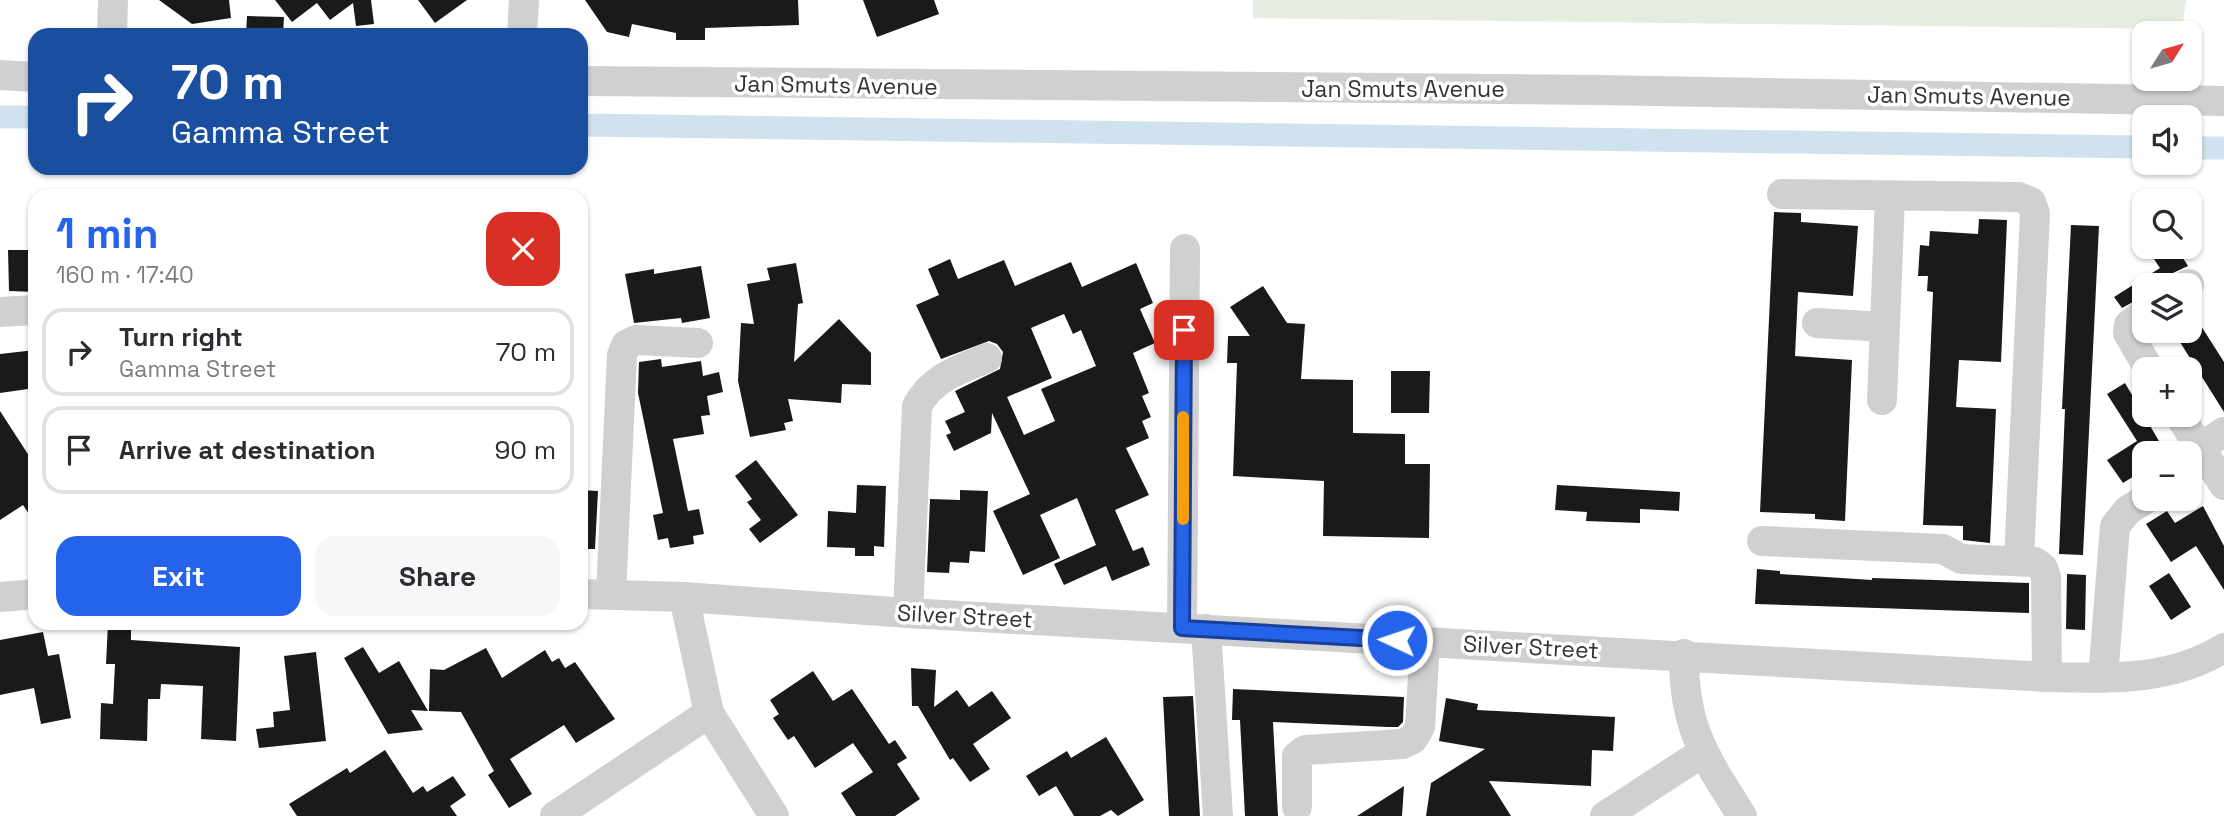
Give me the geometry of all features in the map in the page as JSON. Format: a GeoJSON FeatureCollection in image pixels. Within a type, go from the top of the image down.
{"type":"FeatureCollection","features":[{"type":"Feature","properties":{"kind":"street"},"geometry":{"type":"LineString","coordinates":[[112,28],[113,0]]}},
{"type":"Feature","properties":{"kind":"street"},"geometry":{"type":"LineString","coordinates":[[522,28],[524,0]]}},
{"type":"Feature","properties":{"kind":"street"},"geometry":{"type":"LineString","coordinates":[[0,75],[28,76]]}},
{"type":"Feature","properties":{"kind":"street","name":"Jan Smuts Avenue"},"geometry":{"type":"LineString","coordinates":[[588,81],[1585,90],[2224,101]]}},
{"type":"Feature","properties":{"kind":"street"},"geometry":{"type":"LineString","coordinates":[[1782,194],[1891,198],[2020,197],[2031,202],[2034,207],[2019,561]]}},
{"type":"Feature","properties":{"kind":"street"},"geometry":{"type":"LineString","coordinates":[[1882,400],[1891,198]]}},
{"type":"Feature","properties":{"kind":"street"},"geometry":{"type":"LineString","coordinates":[[1185,249],[1194,629],[1218,816]]}},
{"type":"Feature","properties":{"kind":"street"},"geometry":{"type":"LineString","coordinates":[[0,312],[28,310]]}},
{"type":"Feature","properties":{"kind":"street"},"geometry":{"type":"LineString","coordinates":[[1817,323],[1885,327]]}},
{"type":"Feature","properties":{"kind":"street"},"geometry":{"type":"LineString","coordinates":[[2132,323],[2128,333],[2132,340]]}},
{"type":"Feature","properties":{"kind":"street"},"geometry":{"type":"LineString","coordinates":[[611,594],[622,355],[626,345],[636,340],[698,343]]}},
{"type":"Feature","properties":{"kind":"street"},"geometry":{"type":"LineString","coordinates":[[908,613],[917,405],[926,389],[938,378],[987,358]]}},
{"type":"Feature","properties":{"kind":"street"},"geometry":{"type":"LineString","coordinates":[[2187,427],[2224,485]]}},
{"type":"Feature","properties":{"kind":"street"},"geometry":{"type":"LineString","coordinates":[[2104,678],[2115,526],[2132,507]]}},
{"type":"Feature","properties":{"kind":"street"},"geometry":{"type":"LineString","coordinates":[[1762,541],[1943,549],[1961,559],[2035,562],[2045,573],[2047,677]]}},
{"type":"Feature","properties":{"kind":"street","name":"Silver Street"},"geometry":{"type":"LineString","coordinates":[[588,594],[684,597],[908,613],[1684,654],[2047,677],[2104,678],[2167,673],[2189,666],[2224,648]]}},
{"type":"Feature","properties":{"kind":"street"},"geometry":{"type":"LineString","coordinates":[[0,597],[28,595]]}},
{"type":"Feature","properties":{"kind":"street"},"geometry":{"type":"LineString","coordinates":[[684,597],[709,713],[774,816]]}},
{"type":"Feature","properties":{"kind":"street"},"geometry":{"type":"LineString","coordinates":[[1297,807],[1295,767],[1297,756],[1305,750],[1402,744],[1413,739],[1420,727],[1425,642]]}},
{"type":"Feature","properties":{"kind":"street"},"geometry":{"type":"LineString","coordinates":[[1684,654],[1683,687],[1689,716],[1702,753],[1742,816]]}},
{"type":"Feature","properties":{"kind":"street"},"geometry":{"type":"LineString","coordinates":[[555,816],[709,713]]}},
{"type":"Feature","properties":{"kind":"street"},"geometry":{"type":"LineString","coordinates":[[1605,816],[1702,753]]}},
{"type":"Feature","properties":{"kind":"shaded area"},"geometry":{"type":"Polygon","coordinates":[[[1253,0],[2186,0],[2183,21],[2132,21],[2132,28],[1253,18],[1253,0]]]}},
{"type":"Feature","properties":{"kind":"building"},"geometry":{"type":"Polygon","coordinates":[[[159,0],[229,0],[231,18],[192,24],[159,0]]]}},
{"type":"Feature","properties":{"kind":"building"},"geometry":{"type":"Polygon","coordinates":[[[275,0],[371,0],[374,24],[356,26],[353,3],[330,20],[317,3],[292,22],[275,0]]]}},
{"type":"Feature","properties":{"kind":"building"},"geometry":{"type":"Polygon","coordinates":[[[418,0],[467,0],[435,23],[418,0]]]}},
{"type":"Feature","properties":{"kind":"building"},"geometry":{"type":"Polygon","coordinates":[[[585,0],[798,0],[799,25],[705,28],[705,40],[676,40],[676,33],[632,24],[629,37],[607,32],[585,0]]]}},
{"type":"Feature","properties":{"kind":"building"},"geometry":{"type":"Polygon","coordinates":[[[863,0],[934,0],[939,14],[877,37],[863,0]]]}},
{"type":"Feature","properties":{"kind":"building"},"geometry":{"type":"Polygon","coordinates":[[[247,16],[284,17],[283,28],[246,28],[247,16]]]}},
{"type":"Feature","properties":{"kind":"building"},"geometry":{"type":"Polygon","coordinates":[[[1774,212],[1801,213],[1801,222],[1858,226],[1853,296],[1798,292],[1795,356],[1852,360],[1845,521],[1815,519],[1815,514],[1760,512],[1774,212]]]}},
{"type":"Feature","properties":{"kind":"building"},"geometry":{"type":"Polygon","coordinates":[[[1979,219],[2007,220],[2001,362],[1959,360],[1956,407],[1996,409],[1990,543],[1963,540],[1963,526],[1923,525],[1933,292],[1927,291],[1928,276],[1918,276],[1920,245],[1929,246],[1930,231],[1978,234],[1979,219]]]}},
{"type":"Feature","properties":{"kind":"building"},"geometry":{"type":"Polygon","coordinates":[[[2071,225],[2099,226],[2083,555],[2059,554],[2065,409],[2062,409],[2071,225]]]}},
{"type":"Feature","properties":{"kind":"building"},"geometry":{"type":"Polygon","coordinates":[[[8,250],[28,250],[28,292],[9,291],[8,250]]]}},
{"type":"Feature","properties":{"kind":"building"},"geometry":{"type":"Polygon","coordinates":[[[950,259],[958,279],[1004,260],[1015,286],[1071,262],[1082,287],[1136,263],[1153,303],[1140,309],[1155,343],[1133,353],[1149,393],[1142,396],[1151,417],[1142,421],[1149,438],[1126,448],[1149,495],[1115,510],[1133,551],[1143,547],[1150,565],[1112,581],[1106,566],[1064,585],[1054,564],[1096,545],[1077,498],[1040,515],[1060,558],[1023,575],[993,511],[1030,494],[992,413],[991,433],[954,451],[946,435],[951,433],[945,421],[965,412],[955,391],[1000,369],[1003,352],[997,344],[989,341],[941,359],[916,305],[939,295],[928,269],[950,259]],[[1064,314],[1031,328],[1052,378],[1007,397],[1024,435],[1055,421],[1041,389],[1096,366],[1081,330],[1073,334],[1064,314]]]}},
{"type":"Feature","properties":{"kind":"building"},"geometry":{"type":"Polygon","coordinates":[[[2154,259],[2184,259],[2188,266],[2173,273],[2152,273],[2160,268],[2154,259]]]}},
{"type":"Feature","properties":{"kind":"building"},"geometry":{"type":"Polygon","coordinates":[[[796,263],[803,303],[798,304],[794,362],[839,319],[871,353],[871,385],[842,384],[841,403],[788,399],[793,421],[784,423],[786,430],[750,437],[738,381],[741,323],[754,324],[747,284],[770,280],[767,268],[796,263]]]}},
{"type":"Feature","properties":{"kind":"building"},"geometry":{"type":"Polygon","coordinates":[[[701,266],[710,318],[682,323],[681,318],[634,323],[625,274],[654,269],[654,274],[701,266]]]}},
{"type":"Feature","properties":{"kind":"building"},"geometry":{"type":"Polygon","coordinates":[[[1263,286],[1287,323],[1305,324],[1301,379],[1353,380],[1353,433],[1405,434],[1405,464],[1430,464],[1429,538],[1323,536],[1324,481],[1233,476],[1237,363],[1227,363],[1228,336],[1250,336],[1230,307],[1263,286]]]}},
{"type":"Feature","properties":{"kind":"building"},"geometry":{"type":"Polygon","coordinates":[[[2132,286],[2132,303],[2122,308],[2114,297],[2132,286]]]}},
{"type":"Feature","properties":{"kind":"building"},"geometry":{"type":"Polygon","coordinates":[[[2202,327],[2224,362],[2224,412],[2202,377],[2202,357],[2189,357],[2181,343],[2202,343],[2202,327]]]}},
{"type":"Feature","properties":{"kind":"building"},"geometry":{"type":"Polygon","coordinates":[[[28,351],[28,389],[0,393],[0,354],[28,351]]]}},
{"type":"Feature","properties":{"kind":"building"},"geometry":{"type":"Polygon","coordinates":[[[661,359],[662,367],[701,361],[703,376],[719,372],[723,392],[707,396],[710,415],[701,416],[704,434],[673,439],[688,511],[699,509],[704,534],[693,536],[694,544],[670,548],[668,538],[658,540],[653,515],[663,513],[638,393],[639,362],[661,359]]]}},
{"type":"Feature","properties":{"kind":"building"},"geometry":{"type":"Polygon","coordinates":[[[1391,371],[1430,371],[1429,413],[1391,413],[1391,371]]]}},
{"type":"Feature","properties":{"kind":"building"},"geometry":{"type":"Polygon","coordinates":[[[2125,383],[2132,395],[2132,427],[2151,427],[2159,441],[2137,441],[2107,394],[2125,383]]]}},
{"type":"Feature","properties":{"kind":"building"},"geometry":{"type":"Polygon","coordinates":[[[0,411],[28,454],[28,512],[23,505],[0,520],[0,411]]]}},
{"type":"Feature","properties":{"kind":"building"},"geometry":{"type":"Polygon","coordinates":[[[2132,444],[2132,477],[2123,483],[2107,460],[2132,444]]]}},
{"type":"Feature","properties":{"kind":"building"},"geometry":{"type":"Polygon","coordinates":[[[756,460],[798,515],[760,543],[749,529],[761,520],[747,502],[752,499],[735,476],[756,460]]]}},
{"type":"Feature","properties":{"kind":"building"},"geometry":{"type":"Polygon","coordinates":[[[857,485],[886,486],[884,547],[874,546],[874,556],[855,556],[855,548],[827,547],[828,511],[856,513],[857,485]]]}},
{"type":"Feature","properties":{"kind":"building"},"geometry":{"type":"Polygon","coordinates":[[[1557,485],[1680,492],[1679,511],[1640,509],[1640,523],[1586,521],[1587,512],[1555,510],[1557,485]]]}},
{"type":"Feature","properties":{"kind":"building"},"geometry":{"type":"Polygon","coordinates":[[[588,490],[598,491],[595,549],[588,549],[588,490]]]}},
{"type":"Feature","properties":{"kind":"building"},"geometry":{"type":"Polygon","coordinates":[[[960,490],[988,491],[985,552],[970,551],[969,563],[950,562],[949,573],[927,572],[930,499],[960,500],[960,490]]]}},
{"type":"Feature","properties":{"kind":"building"},"geometry":{"type":"Polygon","coordinates":[[[2202,507],[2224,546],[2224,590],[2196,546],[2171,562],[2146,524],[2167,511],[2175,523],[2195,511],[2202,511],[2202,507]]]}},
{"type":"Feature","properties":{"kind":"building"},"geometry":{"type":"Polygon","coordinates":[[[1757,569],[1780,571],[1780,574],[1872,580],[2029,583],[2029,613],[1755,604],[1757,569]]]}},
{"type":"Feature","properties":{"kind":"building"},"geometry":{"type":"Polygon","coordinates":[[[2169,573],[2191,607],[2171,620],[2149,586],[2169,573]]]}},
{"type":"Feature","properties":{"kind":"building"},"geometry":{"type":"Polygon","coordinates":[[[2067,574],[2086,575],[2085,630],[2066,629],[2067,574]]]}},
{"type":"Feature","properties":{"kind":"building"},"geometry":{"type":"Polygon","coordinates":[[[108,630],[131,630],[131,640],[240,647],[236,741],[201,739],[203,686],[161,684],[160,699],[148,699],[147,741],[100,739],[101,703],[113,704],[115,664],[106,664],[108,630]]]}},
{"type":"Feature","properties":{"kind":"building"},"geometry":{"type":"Polygon","coordinates":[[[43,632],[48,656],[59,654],[71,718],[41,724],[34,688],[0,695],[0,640],[43,632]]]}},
{"type":"Feature","properties":{"kind":"building"},"geometry":{"type":"Polygon","coordinates":[[[363,647],[379,673],[399,661],[428,711],[411,710],[423,730],[388,734],[344,658],[363,647]]]}},
{"type":"Feature","properties":{"kind":"building"},"geometry":{"type":"Polygon","coordinates":[[[486,648],[502,678],[545,650],[552,662],[559,658],[565,668],[575,662],[615,719],[576,743],[564,725],[510,759],[532,794],[509,808],[488,775],[494,771],[461,712],[429,711],[430,669],[444,670],[486,648]]]}},
{"type":"Feature","properties":{"kind":"building"},"geometry":{"type":"Polygon","coordinates":[[[316,652],[326,741],[259,748],[256,729],[274,727],[273,712],[290,710],[284,656],[316,652]]]}},
{"type":"Feature","properties":{"kind":"building"},"geometry":{"type":"Polygon","coordinates":[[[911,668],[936,670],[934,707],[957,690],[969,707],[992,691],[1011,718],[973,744],[990,769],[970,782],[953,758],[950,760],[918,706],[912,706],[911,668]]]}},
{"type":"Feature","properties":{"kind":"building"},"geometry":{"type":"Polygon","coordinates":[[[813,671],[833,701],[852,689],[889,744],[895,740],[907,758],[897,764],[920,799],[895,816],[856,816],[841,793],[873,772],[853,743],[815,768],[794,736],[788,740],[773,718],[779,714],[770,700],[813,671]]]}},
{"type":"Feature","properties":{"kind":"building"},"geometry":{"type":"Polygon","coordinates":[[[1233,689],[1404,697],[1403,722],[1398,727],[1388,727],[1273,722],[1278,816],[1245,816],[1240,720],[1232,720],[1233,689]]]}},
{"type":"Feature","properties":{"kind":"building"},"geometry":{"type":"Polygon","coordinates":[[[1193,696],[1200,816],[1169,816],[1163,697],[1193,696]]]}},
{"type":"Feature","properties":{"kind":"building"},"geometry":{"type":"Polygon","coordinates":[[[1446,698],[1478,704],[1477,710],[1615,717],[1613,751],[1592,750],[1591,786],[1489,781],[1511,816],[1426,816],[1431,783],[1485,749],[1439,741],[1446,698]]]}},
{"type":"Feature","properties":{"kind":"building"},"geometry":{"type":"Polygon","coordinates":[[[1106,737],[1144,800],[1118,816],[1111,810],[1100,816],[1074,816],[1056,786],[1039,796],[1026,776],[1067,751],[1071,758],[1106,737]]]}},
{"type":"Feature","properties":{"kind":"building"},"geometry":{"type":"Polygon","coordinates":[[[385,750],[413,793],[423,786],[427,792],[453,776],[466,795],[450,806],[457,816],[297,816],[289,804],[347,768],[350,773],[385,750]]]}},
{"type":"Feature","properties":{"kind":"building"},"geometry":{"type":"Polygon","coordinates":[[[1404,786],[1402,816],[1357,816],[1390,795],[1404,786]]]}},
{"type":"Feature","properties":{"kind":"waterway"},"geometry":{"type":"LineString","coordinates":[[0,117],[28,117]]}},
{"type":"Feature","properties":{"kind":"waterway"},"geometry":{"type":"LineString","coordinates":[[588,125],[2132,147]]}},
{"type":"Feature","properties":{"kind":"waterway"},"geometry":{"type":"LineString","coordinates":[[2202,148],[2224,148]]}},
{"type":"Feature","properties":{"kind":"slow traffic"},"geometry":{"type":"LineString","coordinates":[[1183,417],[1183,519]]}},
{"type":"Feature","properties":{"kind":"route"},"geometry":{"type":"LineString","coordinates":[[1184,330],[1182,628],[1397,640]]}}]}
